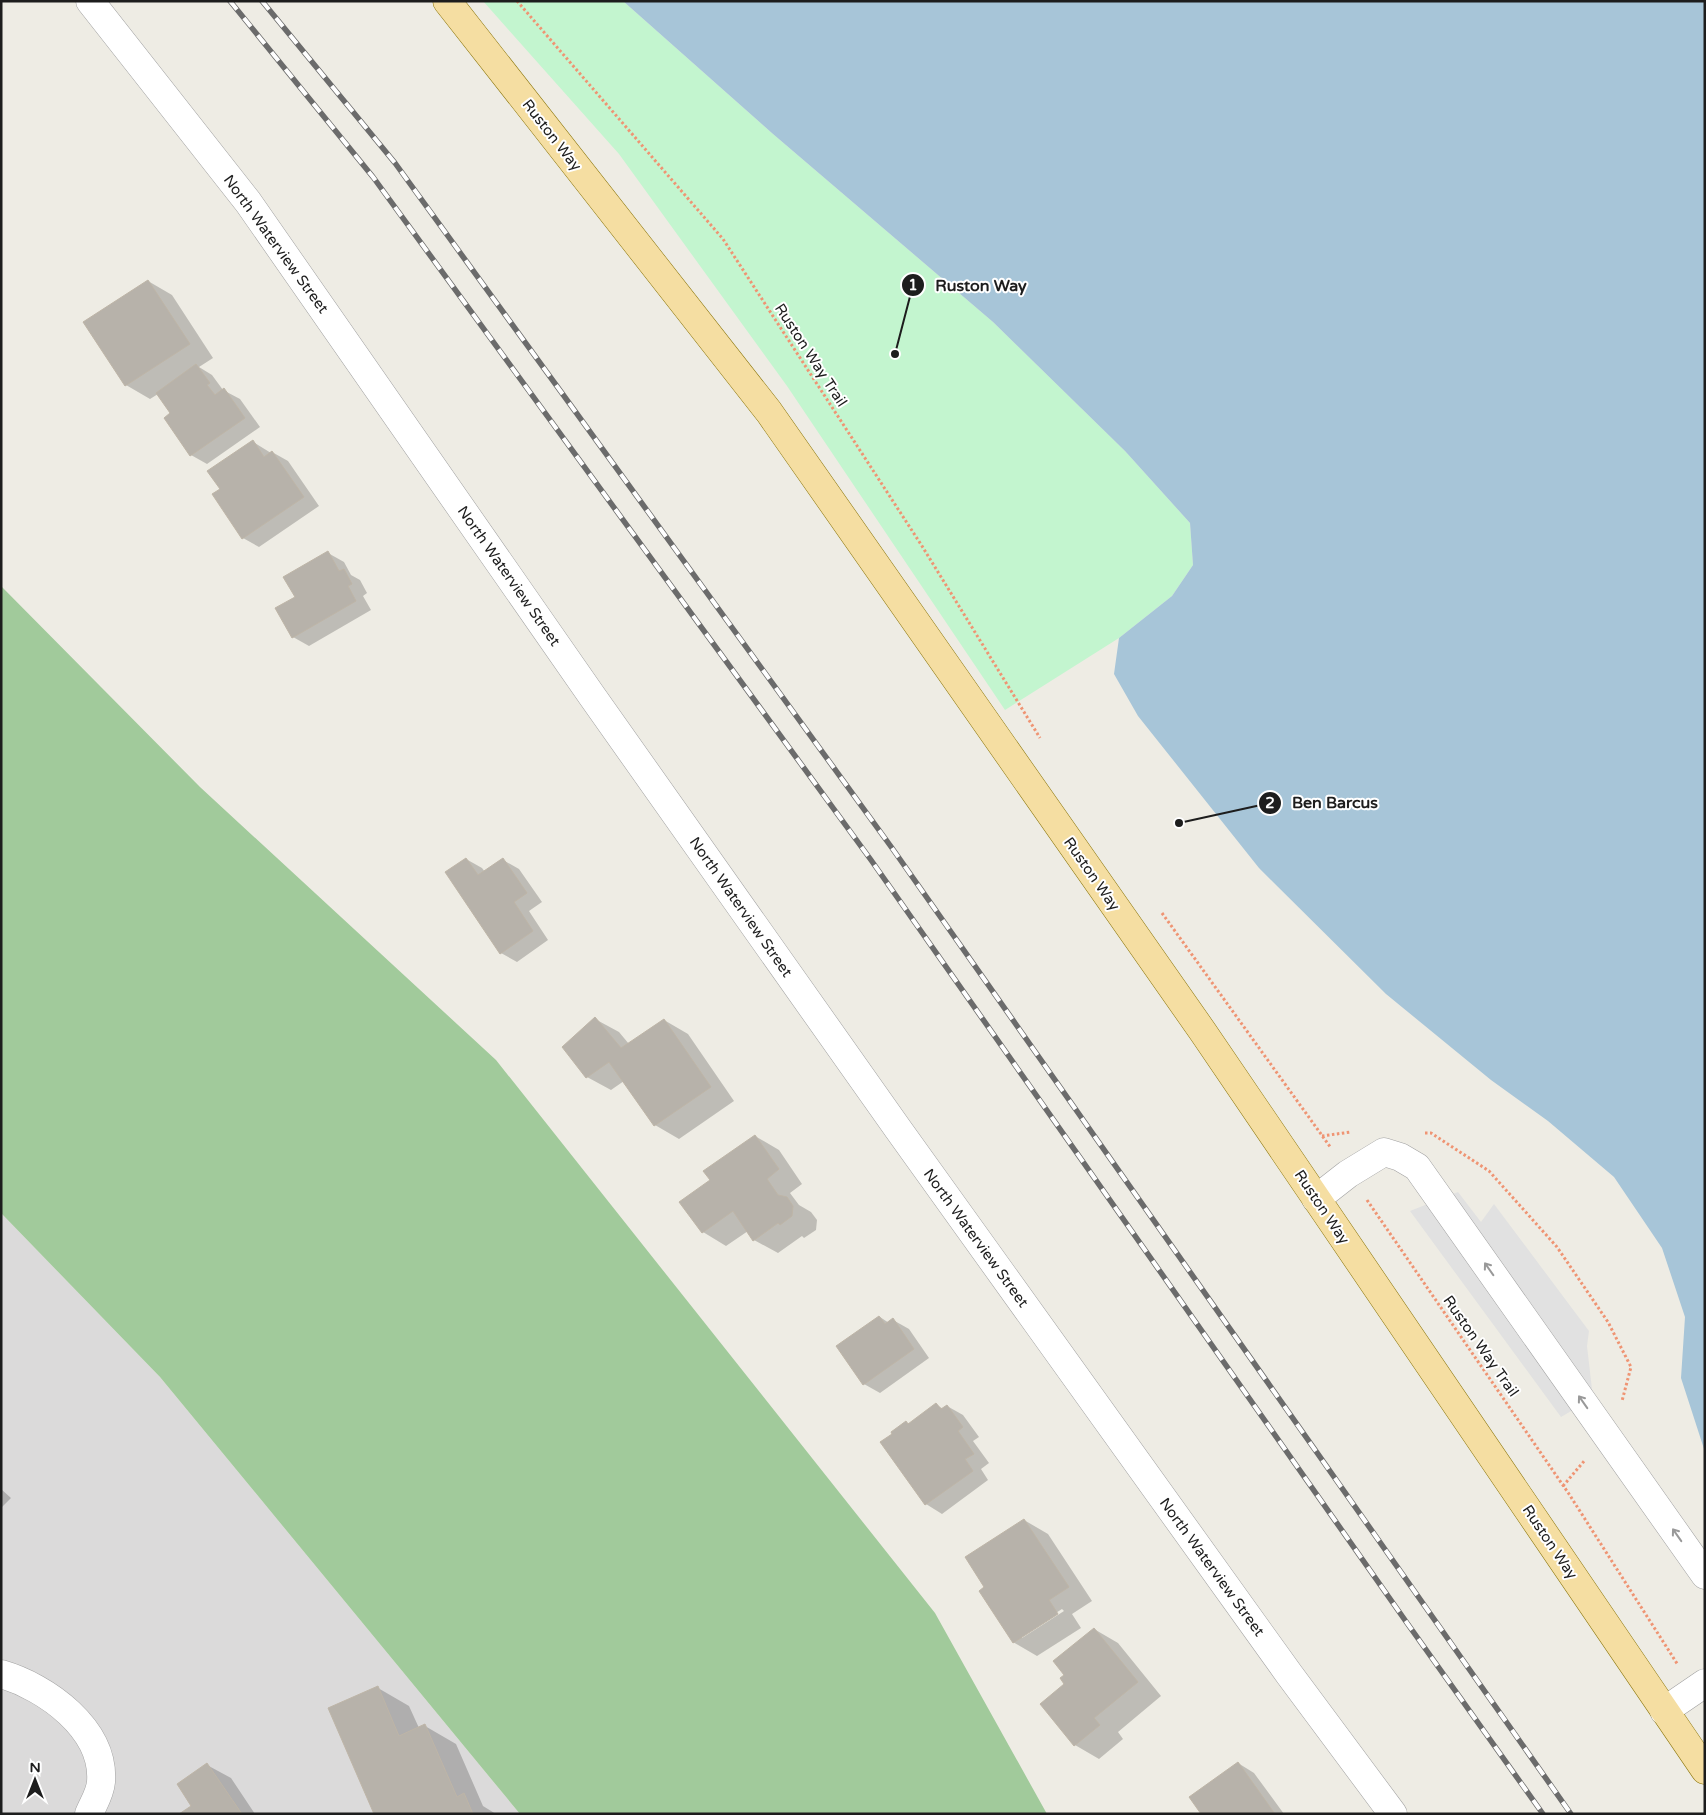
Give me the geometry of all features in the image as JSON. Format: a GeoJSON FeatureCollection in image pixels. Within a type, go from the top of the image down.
{"type":"FeatureCollection","features":[{"type":"Feature","properties":{"kind":"main road","name":"Ruston Way"},"geometry":{"type":"LineString","coordinates":[[447,1],[769,412],[1203,1032],[1705,1770]]}},
{"type":"Feature","properties":{"kind":"street","name":"North Waterview Street"},"geometry":{"type":"LineString","coordinates":[[90,1],[248,202],[592,696],[898,1129],[1288,1674],[1393,1814]]}},
{"type":"Feature","properties":{"kind":"street"},"geometry":{"type":"LineString","coordinates":[[1316,1199],[1348,1174],[1384,1152],[1400,1157],[1417,1167],[1705,1575]]}},
{"type":"Feature","properties":{"kind":"street"},"geometry":{"type":"LineString","coordinates":[[1,1674],[47,1694],[67,1711],[84,1730],[98,1756],[101,1775],[98,1793],[88,1814]]}},
{"type":"Feature","properties":{"kind":"street"},"geometry":{"type":"LineString","coordinates":[[1664,1711],[1699,1687]]}},
{"type":"Feature","properties":{"kind":"path","name":"Ruston Way Trail"},"geometry":{"type":"LineString","coordinates":[[516,1],[723,240],[922,546],[1041,741]]}},
{"type":"Feature","properties":{"kind":"path","name":"Ruston Way Trail"},"geometry":{"type":"LineString","coordinates":[[1228,1004],[1566,1490],[1699,1687]]}},
{"type":"Feature","properties":{"kind":"shaded area"},"geometry":{"type":"Polygon","coordinates":[[[1458,1192],[1481,1222],[1494,1204],[1589,1331],[1587,1346],[1593,1398],[1561,1417],[1410,1211],[1458,1192]]]}},
{"type":"Feature","properties":{"kind":"shaded area"},"geometry":{"type":"Polygon","coordinates":[[[1,1213],[160,1377],[520,1814],[1,1814],[1,1213]]]}},
{"type":"Feature","properties":{"kind":"green space"},"geometry":{"type":"Polygon","coordinates":[[[483,1],[623,1],[773,134],[993,322],[1125,451],[1190,523],[1193,565],[1172,596],[1119,638],[1005,710],[787,386],[619,154],[483,1]]]}},
{"type":"Feature","properties":{"kind":"green space"},"geometry":{"type":"Polygon","coordinates":[[[1,586],[200,787],[496,1060],[935,1613],[1047,1814],[520,1814],[160,1377],[1,1213],[1,586]]]}},
{"type":"Feature","properties":{"kind":"water"},"geometry":{"type":"Polygon","coordinates":[[[623,1],[1705,1],[1705,1452],[1681,1378],[1685,1317],[1662,1248],[1614,1177],[1548,1121],[1491,1080],[1386,994],[1259,868],[1138,716],[1114,674],[1119,638],[1172,596],[1193,565],[1190,523],[1125,451],[993,322],[773,134],[623,1]]]}},
{"type":"Feature","properties":{"kind":"building"},"geometry":{"type":"Polygon","coordinates":[[[148,280],[190,344],[125,386],[83,322],[148,280]]]}},
{"type":"Feature","properties":{"kind":"building"},"geometry":{"type":"Polygon","coordinates":[[[196,364],[210,383],[207,385],[215,395],[224,388],[245,418],[190,456],[164,418],[170,413],[156,393],[196,364]]]}},
{"type":"Feature","properties":{"kind":"building"},"geometry":{"type":"Polygon","coordinates":[[[253,440],[264,457],[272,451],[304,497],[242,539],[212,494],[220,489],[207,471],[253,440]]]}},
{"type":"Feature","properties":{"kind":"building"},"geometry":{"type":"Polygon","coordinates":[[[328,551],[339,571],[344,569],[352,584],[348,586],[356,601],[292,638],[275,608],[295,597],[283,577],[328,551]]]}},
{"type":"Feature","properties":{"kind":"building"},"geometry":{"type":"Polygon","coordinates":[[[466,858],[478,875],[503,858],[527,893],[514,902],[533,931],[500,954],[445,872],[466,858]]]}},
{"type":"Feature","properties":{"kind":"building"},"geometry":{"type":"Polygon","coordinates":[[[595,1017],[621,1048],[664,1019],[711,1087],[654,1126],[609,1062],[586,1078],[562,1047],[595,1017]]]}},
{"type":"Feature","properties":{"kind":"building"},"geometry":{"type":"Polygon","coordinates":[[[755,1135],[779,1169],[767,1179],[778,1195],[787,1197],[793,1206],[792,1216],[780,1225],[778,1223],[753,1241],[733,1211],[702,1233],[679,1202],[710,1180],[703,1171],[755,1135]]]}},
{"type":"Feature","properties":{"kind":"building"},"geometry":{"type":"Polygon","coordinates":[[[879,1316],[885,1324],[893,1318],[914,1349],[863,1385],[836,1346],[879,1316]]]}},
{"type":"Feature","properties":{"kind":"building"},"geometry":{"type":"Polygon","coordinates":[[[936,1403],[941,1409],[947,1405],[963,1427],[958,1431],[974,1454],[965,1459],[973,1471],[925,1505],[880,1442],[906,1421],[908,1424],[936,1403]]]}},
{"type":"Feature","properties":{"kind":"building"},"geometry":{"type":"Polygon","coordinates":[[[1024,1519],[1069,1587],[1049,1600],[1058,1614],[1013,1643],[979,1591],[984,1587],[965,1557],[1024,1519]]]}},
{"type":"Feature","properties":{"kind":"building"},"geometry":{"type":"Polygon","coordinates":[[[1094,1628],[1138,1682],[1094,1718],[1100,1725],[1074,1746],[1040,1704],[1064,1684],[1060,1678],[1064,1675],[1053,1661],[1094,1628]]]}},
{"type":"Feature","properties":{"kind":"building"},"geometry":{"type":"Polygon","coordinates":[[[378,1686],[399,1736],[425,1724],[457,1797],[464,1793],[473,1814],[374,1814],[328,1708],[378,1686]]]}},
{"type":"Feature","properties":{"kind":"building"},"geometry":{"type":"Polygon","coordinates":[[[1238,1762],[1275,1814],[1201,1814],[1189,1797],[1238,1762]]]}},
{"type":"Feature","properties":{"kind":"building"},"geometry":{"type":"Polygon","coordinates":[[[207,1763],[242,1814],[179,1814],[191,1806],[177,1784],[207,1763]]]}},
{"type":"Feature","properties":{"kind":"railway"},"geometry":{"type":"LineString","coordinates":[[230,1],[373,177],[871,860],[1543,1814]]}},
{"type":"Feature","properties":{"kind":"railway"},"geometry":{"type":"LineString","coordinates":[[262,1],[395,163],[892,848],[1571,1814]]}},
{"type":"Feature","properties":{"kind":"place","name":"Ruston Way"},"geometry":{"type":"Point","coordinates":[895,354]}},
{"type":"Feature","properties":{"kind":"place","name":"Ben Barcus"},"geometry":{"type":"Point","coordinates":[1179,823]}}]}
